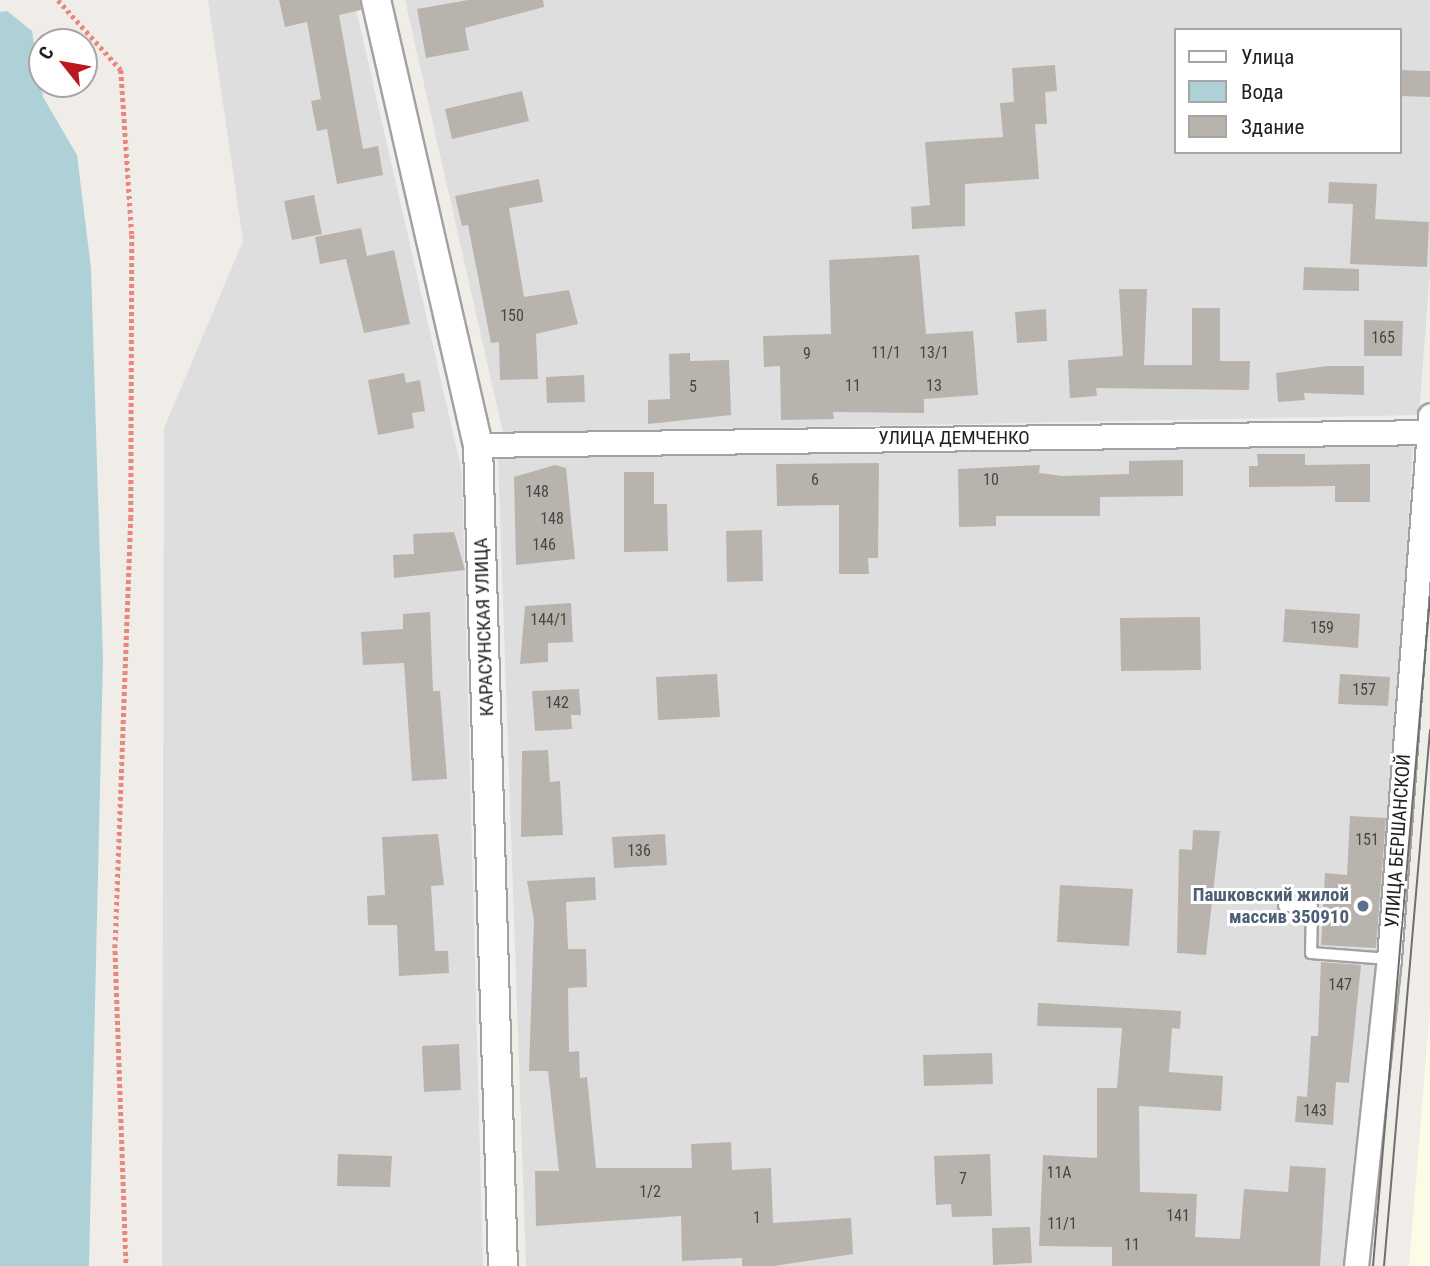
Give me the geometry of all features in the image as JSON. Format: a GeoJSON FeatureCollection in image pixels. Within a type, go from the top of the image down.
{"type":"FeatureCollection","features":[{"type":"Feature","properties":{"kind":"street","name":"КАРАСУНСКАЯ УЛИЦА"},"geometry":{"type":"LineString","coordinates":[[376,0],[478,445],[503,1266]]}},
{"type":"Feature","properties":{"kind":"street","name":"УЛИЦА ДЕМЧЕНКО"},"geometry":{"type":"LineString","coordinates":[[478,445],[1430,427]]}},
{"type":"Feature","properties":{"kind":"street","name":"УЛИЦА БЕРШАНСКОЙ"},"geometry":{"type":"LineString","coordinates":[[1356,1266],[1389,959],[1430,427]]}},
{"type":"Feature","properties":{"kind":"lane"},"geometry":{"type":"LineString","coordinates":[[1284,906],[1312,907],[1311,953],[1389,959]]}},
{"type":"Feature","properties":{"kind":"path"},"geometry":{"type":"LineString","coordinates":[[58,0],[121,70],[132,235],[131,517],[116,944],[126,1266]]}},
{"type":"Feature","properties":{"kind":"shaded area"},"geometry":{"type":"Polygon","coordinates":[[[208,0],[354,0],[462,472],[483,1266],[162,1266],[164,428],[243,241],[208,0]]]}},
{"type":"Feature","properties":{"kind":"shaded area"},"geometry":{"type":"Polygon","coordinates":[[[405,0],[1430,0],[1430,271],[1419,415],[503,433],[405,0]]]}},
{"type":"Feature","properties":{"kind":"shaded area"},"geometry":{"type":"Polygon","coordinates":[[[1413,445],[1388,876],[1349,1266],[526,1266],[498,458],[1413,445]]]}},
{"type":"Feature","properties":{"kind":"shaded area"},"geometry":{"type":"Polygon","coordinates":[[[1430,1008],[1430,1266],[1409,1266],[1430,1008]]]}},
{"type":"Feature","properties":{"kind":"water"},"geometry":{"type":"Polygon","coordinates":[[[7,11],[28,28],[28,98],[44,98],[77,155],[91,268],[103,658],[89,1266],[0,1266],[0,12],[7,11]]]}},
{"type":"Feature","properties":{"kind":"building"},"geometry":{"type":"Polygon","coordinates":[[[279,0],[360,0],[361,10],[339,15],[363,149],[378,146],[383,175],[337,184],[327,129],[317,131],[311,101],[321,99],[307,22],[285,27],[279,0]]]}},
{"type":"Feature","properties":{"kind":"building"},"geometry":{"type":"Polygon","coordinates":[[[468,0],[543,0],[544,7],[465,28],[469,50],[426,58],[417,9],[468,0]]]}},
{"type":"Feature","properties":{"kind":"building"},"geometry":{"type":"Polygon","coordinates":[[[1055,65],[1057,91],[1045,92],[1047,124],[1035,124],[1039,179],[965,184],[965,226],[912,229],[911,207],[930,205],[925,142],[1003,137],[1000,103],[1014,102],[1012,68],[1055,65]]]}},
{"type":"Feature","properties":{"kind":"building"},"geometry":{"type":"Polygon","coordinates":[[[1402,70],[1430,71],[1430,97],[1402,96],[1402,70]]]}},
{"type":"Feature","properties":{"kind":"building"},"geometry":{"type":"Polygon","coordinates":[[[522,91],[529,121],[452,139],[445,109],[522,91]]]}},
{"type":"Feature","properties":{"kind":"building"},"geometry":{"type":"Polygon","coordinates":[[[539,179],[543,202],[509,208],[524,297],[569,290],[578,324],[536,334],[538,379],[500,380],[499,342],[491,343],[468,225],[462,226],[455,196],[539,179]]]}},
{"type":"Feature","properties":{"kind":"building"},"geometry":{"type":"Polygon","coordinates":[[[1329,182],[1377,184],[1375,219],[1429,222],[1427,267],[1350,264],[1353,204],[1328,203],[1329,182]]]}},
{"type":"Feature","properties":{"kind":"building"},"geometry":{"type":"Polygon","coordinates":[[[314,195],[322,234],[292,240],[284,201],[314,195]]]}},
{"type":"Feature","properties":{"kind":"building"},"geometry":{"type":"Polygon","coordinates":[[[361,228],[367,256],[394,250],[410,324],[364,333],[346,259],[320,264],[315,237],[361,228]]]}},
{"type":"Feature","properties":{"kind":"building"},"geometry":{"type":"Polygon","coordinates":[[[919,255],[926,334],[973,331],[978,395],[924,399],[924,413],[833,412],[834,419],[781,420],[780,366],[764,367],[763,336],[831,334],[829,260],[919,255]]]}},
{"type":"Feature","properties":{"kind":"building"},"geometry":{"type":"Polygon","coordinates":[[[1304,267],[1359,269],[1359,291],[1303,290],[1304,267]]]}},
{"type":"Feature","properties":{"kind":"building"},"geometry":{"type":"Polygon","coordinates":[[[1119,289],[1147,289],[1144,365],[1192,365],[1192,308],[1220,308],[1220,361],[1250,361],[1249,390],[1096,388],[1097,396],[1070,398],[1068,360],[1123,356],[1119,289]]]}},
{"type":"Feature","properties":{"kind":"building"},"geometry":{"type":"Polygon","coordinates":[[[1046,309],[1047,341],[1017,343],[1015,312],[1046,309]]]}},
{"type":"Feature","properties":{"kind":"building"},"geometry":{"type":"Polygon","coordinates":[[[1364,320],[1403,321],[1402,356],[1364,356],[1364,320]]]}},
{"type":"Feature","properties":{"kind":"building"},"geometry":{"type":"Polygon","coordinates":[[[690,353],[690,361],[729,360],[731,415],[648,424],[648,400],[670,399],[669,354],[690,353]]]}},
{"type":"Feature","properties":{"kind":"building"},"geometry":{"type":"Polygon","coordinates":[[[1327,366],[1364,366],[1364,395],[1304,393],[1305,400],[1278,402],[1276,373],[1327,366]]]}},
{"type":"Feature","properties":{"kind":"building"},"geometry":{"type":"Polygon","coordinates":[[[404,373],[406,383],[420,380],[425,411],[412,413],[414,428],[378,435],[368,380],[404,373]]]}},
{"type":"Feature","properties":{"kind":"building"},"geometry":{"type":"Polygon","coordinates":[[[584,375],[585,402],[547,403],[546,377],[584,375]]]}},
{"type":"Feature","properties":{"kind":"building"},"geometry":{"type":"Polygon","coordinates":[[[1257,454],[1305,454],[1305,465],[1370,464],[1370,502],[1335,502],[1335,486],[1249,487],[1249,466],[1258,466],[1257,454]]]}},
{"type":"Feature","properties":{"kind":"building"},"geometry":{"type":"Polygon","coordinates":[[[1183,460],[1183,496],[1100,497],[1100,516],[996,516],[996,526],[959,527],[958,469],[1040,465],[1039,473],[1063,476],[1129,474],[1129,461],[1183,460]]]}},
{"type":"Feature","properties":{"kind":"building"},"geometry":{"type":"Polygon","coordinates":[[[879,463],[878,558],[868,558],[869,574],[839,574],[839,505],[777,506],[776,464],[879,463]]]}},
{"type":"Feature","properties":{"kind":"building"},"geometry":{"type":"Polygon","coordinates":[[[555,465],[566,468],[575,559],[516,565],[514,477],[555,465]]]}},
{"type":"Feature","properties":{"kind":"building"},"geometry":{"type":"Polygon","coordinates":[[[624,472],[654,472],[654,504],[667,504],[668,551],[624,552],[624,472]]]}},
{"type":"Feature","properties":{"kind":"building"},"geometry":{"type":"Polygon","coordinates":[[[762,530],[763,581],[727,582],[726,531],[762,530]]]}},
{"type":"Feature","properties":{"kind":"building"},"geometry":{"type":"Polygon","coordinates":[[[454,532],[465,570],[394,578],[393,555],[414,554],[413,534],[454,532]]]}},
{"type":"Feature","properties":{"kind":"building"},"geometry":{"type":"Polygon","coordinates":[[[571,603],[573,642],[548,643],[548,662],[520,664],[525,606],[571,603]]]}},
{"type":"Feature","properties":{"kind":"building"},"geometry":{"type":"Polygon","coordinates":[[[1285,609],[1360,614],[1358,648],[1283,642],[1285,609]]]}},
{"type":"Feature","properties":{"kind":"building"},"geometry":{"type":"Polygon","coordinates":[[[430,612],[433,691],[440,691],[447,779],[412,781],[404,663],[363,665],[361,632],[403,629],[403,614],[430,612]]]}},
{"type":"Feature","properties":{"kind":"building"},"geometry":{"type":"Polygon","coordinates":[[[1200,617],[1201,670],[1121,671],[1120,618],[1200,617]]]}},
{"type":"Feature","properties":{"kind":"building"},"geometry":{"type":"Polygon","coordinates":[[[717,674],[720,717],[658,720],[656,677],[717,674]]]}},
{"type":"Feature","properties":{"kind":"building"},"geometry":{"type":"Polygon","coordinates":[[[1340,674],[1390,677],[1388,706],[1338,704],[1340,674]]]}},
{"type":"Feature","properties":{"kind":"building"},"geometry":{"type":"Polygon","coordinates":[[[579,689],[581,715],[571,715],[572,729],[535,731],[532,691],[579,689]]]}},
{"type":"Feature","properties":{"kind":"building"},"geometry":{"type":"Polygon","coordinates":[[[548,750],[550,782],[560,781],[563,835],[521,837],[522,751],[548,750]]]}},
{"type":"Feature","properties":{"kind":"building"},"geometry":{"type":"Polygon","coordinates":[[[1350,816],[1386,818],[1376,948],[1321,945],[1325,873],[1347,875],[1350,816]]]}},
{"type":"Feature","properties":{"kind":"building"},"geometry":{"type":"Polygon","coordinates":[[[1193,830],[1220,831],[1206,955],[1177,953],[1179,849],[1192,850],[1193,830]]]}},
{"type":"Feature","properties":{"kind":"building"},"geometry":{"type":"Polygon","coordinates":[[[438,834],[444,885],[431,886],[435,951],[448,951],[449,973],[399,976],[397,925],[368,925],[367,896],[385,895],[382,837],[438,834]]]}},
{"type":"Feature","properties":{"kind":"building"},"geometry":{"type":"Polygon","coordinates":[[[665,834],[667,865],[614,868],[612,837],[665,834]]]}},
{"type":"Feature","properties":{"kind":"building"},"geometry":{"type":"Polygon","coordinates":[[[595,877],[596,900],[566,902],[568,949],[586,949],[587,987],[568,988],[569,1052],[579,1051],[580,1078],[587,1077],[596,1168],[692,1168],[691,1144],[731,1142],[732,1170],[771,1168],[773,1223],[851,1218],[853,1254],[774,1266],[742,1266],[742,1258],[682,1261],[681,1216],[536,1226],[535,1171],[559,1171],[548,1071],[529,1071],[534,920],[527,881],[595,877]]]}},
{"type":"Feature","properties":{"kind":"building"},"geometry":{"type":"Polygon","coordinates":[[[1060,885],[1133,889],[1129,946],[1057,942],[1060,885]]]}},
{"type":"Feature","properties":{"kind":"building"},"geometry":{"type":"Polygon","coordinates":[[[1321,962],[1361,965],[1349,1083],[1336,1082],[1333,1125],[1295,1122],[1297,1096],[1307,1097],[1311,1036],[1318,1036],[1321,962]]]}},
{"type":"Feature","properties":{"kind":"building"},"geometry":{"type":"Polygon","coordinates":[[[1038,1003],[1181,1011],[1180,1029],[1172,1028],[1169,1072],[1223,1076],[1221,1111],[1139,1106],[1140,1192],[1197,1194],[1195,1237],[1240,1239],[1244,1189],[1288,1192],[1290,1166],[1326,1168],[1320,1266],[1112,1266],[1112,1247],[1039,1246],[1043,1155],[1097,1158],[1097,1088],[1117,1088],[1122,1028],[1037,1026],[1038,1003]]]}},
{"type":"Feature","properties":{"kind":"building"},"geometry":{"type":"Polygon","coordinates":[[[459,1044],[461,1090],[424,1092],[422,1046],[459,1044]]]}},
{"type":"Feature","properties":{"kind":"building"},"geometry":{"type":"Polygon","coordinates":[[[992,1053],[993,1084],[924,1086],[923,1055],[992,1053]]]}},
{"type":"Feature","properties":{"kind":"building"},"geometry":{"type":"Polygon","coordinates":[[[338,1154],[392,1156],[390,1187],[337,1186],[338,1154]]]}},
{"type":"Feature","properties":{"kind":"building"},"geometry":{"type":"Polygon","coordinates":[[[990,1154],[992,1216],[952,1217],[951,1204],[936,1205],[934,1156],[990,1154]]]}},
{"type":"Feature","properties":{"kind":"building"},"geometry":{"type":"Polygon","coordinates":[[[1030,1227],[1032,1263],[993,1265],[992,1228],[1030,1227]]]}},
{"type":"Feature","properties":{"kind":"tram line"},"geometry":{"type":"LineString","coordinates":[[1373,1266],[1430,597]]}},
{"type":"Feature","properties":{"kind":"tram line"},"geometry":{"type":"LineString","coordinates":[[1384,1266],[1430,730]]}},
{"type":"Feature","properties":{"kind":"place","name":"Пашковский жилой массив 350910"},"geometry":{"type":"Point","coordinates":[1363,906]}}]}
